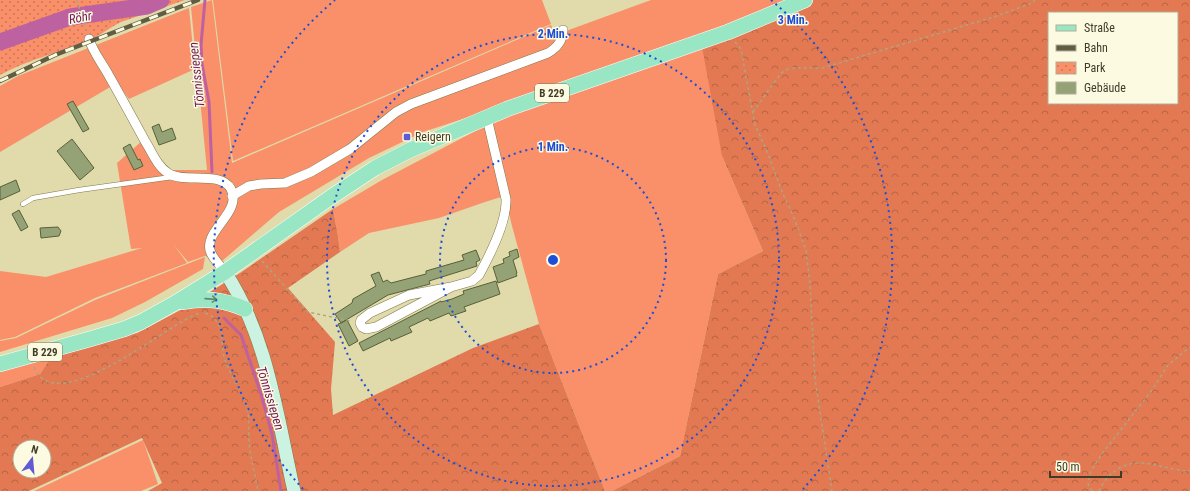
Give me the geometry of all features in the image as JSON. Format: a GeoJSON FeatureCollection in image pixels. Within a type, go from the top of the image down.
{"type":"FeatureCollection","features":[{"type":"Feature","properties":{"kind":"main road","name":"B 229"},"geometry":{"type":"LineString","coordinates":[[0,364],[124,329],[141,322],[225,272],[375,168],[410,150],[555,92],[728,32],[805,0]]}},
{"type":"Feature","properties":{"kind":"main road"},"geometry":{"type":"LineString","coordinates":[[225,272],[245,309],[259,341],[266,365],[294,491]]}},
{"type":"Feature","properties":{"kind":"main road"},"geometry":{"type":"LineString","coordinates":[[175,303],[199,299],[220,300],[245,309]]}},
{"type":"Feature","properties":{"kind":"street"},"geometry":{"type":"LineString","coordinates":[[232,196],[249,186],[285,183],[297,179],[350,149],[388,118],[411,104],[548,53],[558,45],[563,30]]}},
{"type":"Feature","properties":{"kind":"street"},"geometry":{"type":"LineString","coordinates":[[88,37],[160,167],[167,173],[174,176],[221,181],[231,189],[232,196],[230,211],[213,235],[209,246],[211,252],[225,272]]}},
{"type":"Feature","properties":{"kind":"street"},"geometry":{"type":"LineString","coordinates":[[451,287],[376,327],[364,329],[360,323],[362,318],[370,313],[402,298],[416,293],[451,287],[472,281],[478,275],[490,251],[505,214],[506,199],[487,118]]}},
{"type":"Feature","properties":{"kind":"lane"},"geometry":{"type":"LineString","coordinates":[[23,204],[33,198],[174,176]]}},
{"type":"Feature","properties":{"kind":"path"},"geometry":{"type":"LineString","coordinates":[[77,0],[88,37]]}},
{"type":"Feature","properties":{"kind":"path"},"geometry":{"type":"LineString","coordinates":[[753,113],[781,73],[790,68],[822,68],[994,17],[1032,3],[1035,0]]}},
{"type":"Feature","properties":{"kind":"path"},"geometry":{"type":"LineString","coordinates":[[728,32],[741,49],[755,125],[806,250],[810,284],[815,379],[832,491]]}},
{"type":"Feature","properties":{"kind":"path"},"geometry":{"type":"LineString","coordinates":[[254,252],[308,312],[360,323]]}},
{"type":"Feature","properties":{"kind":"path"},"geometry":{"type":"LineString","coordinates":[[30,356],[36,372],[41,378],[53,383],[70,382],[92,376],[114,365],[193,315],[205,312],[212,315],[218,321],[227,366],[246,404],[250,422],[249,440],[258,491]]}},
{"type":"Feature","properties":{"kind":"path"},"geometry":{"type":"LineString","coordinates":[[1092,491],[1088,484],[1091,471],[1101,455],[1152,390],[1168,365],[1190,347]]}},
{"type":"Feature","properties":{"kind":"path"},"geometry":{"type":"LineString","coordinates":[[1099,491],[1104,481],[1110,474],[1125,465],[1149,463],[1164,468],[1186,471],[1190,470]]}},
{"type":"Feature","properties":{"kind":"green space"},"geometry":{"type":"Polygon","coordinates":[[[0,0],[185,0],[121,22],[92,39],[22,64],[0,75],[0,0]]]}},
{"type":"Feature","properties":{"kind":"green space"},"geometry":{"type":"Polygon","coordinates":[[[212,0],[232,163],[551,25],[555,35],[651,0],[804,0],[722,156],[763,251],[718,274],[680,456],[612,491],[605,491],[539,324],[512,226],[488,122],[487,111],[423,132],[369,158],[279,212],[222,261],[205,256],[188,262],[174,245],[187,263],[95,298],[15,337],[0,340],[0,271],[46,277],[142,248],[131,249],[117,163],[142,141],[161,170],[207,170],[191,7],[212,0]]]}},
{"type":"Feature","properties":{"kind":"green space"},"geometry":{"type":"Polygon","coordinates":[[[213,0],[542,0],[551,24],[233,161],[213,0]]]}},
{"type":"Feature","properties":{"kind":"green space"},"geometry":{"type":"Polygon","coordinates":[[[785,0],[1190,0],[1190,491],[612,491],[680,456],[718,274],[763,251],[722,156],[700,36],[785,0]]]}},
{"type":"Feature","properties":{"kind":"green space"},"geometry":{"type":"Polygon","coordinates":[[[189,8],[195,69],[129,99],[117,83],[0,152],[0,86],[18,76],[189,8]]]}},
{"type":"Feature","properties":{"kind":"green space"},"geometry":{"type":"Polygon","coordinates":[[[485,126],[501,197],[439,218],[369,233],[340,252],[333,209],[382,180],[485,126]]]}},
{"type":"Feature","properties":{"kind":"green space"},"geometry":{"type":"Polygon","coordinates":[[[333,209],[340,252],[288,288],[335,342],[331,389],[333,415],[473,348],[539,324],[605,491],[148,491],[162,483],[142,438],[29,491],[0,491],[0,387],[40,374],[55,352],[137,333],[188,306],[240,273],[333,209]]]}},
{"type":"Feature","properties":{"kind":"green space"},"geometry":{"type":"Polygon","coordinates":[[[205,257],[203,269],[145,302],[112,318],[0,352],[0,341],[16,338],[95,300],[205,257]]]}},
{"type":"Feature","properties":{"kind":"green space"},"geometry":{"type":"Polygon","coordinates":[[[56,352],[40,374],[0,387],[0,370],[56,352]]]}},
{"type":"Feature","properties":{"kind":"green space"},"geometry":{"type":"Polygon","coordinates":[[[143,440],[158,484],[141,491],[34,491],[143,440]]]}},
{"type":"Feature","properties":{"kind":"building"},"geometry":{"type":"Polygon","coordinates":[[[73,101],[89,129],[83,132],[67,104],[73,101]]]}},
{"type":"Feature","properties":{"kind":"building"},"geometry":{"type":"Polygon","coordinates":[[[159,124],[162,132],[172,128],[176,139],[159,145],[152,127],[159,124]]]}},
{"type":"Feature","properties":{"kind":"building"},"geometry":{"type":"Polygon","coordinates":[[[72,139],[94,168],[80,180],[57,151],[72,139]]]}},
{"type":"Feature","properties":{"kind":"building"},"geometry":{"type":"Polygon","coordinates":[[[130,144],[138,160],[140,159],[143,166],[134,170],[123,148],[130,144]]]}},
{"type":"Feature","properties":{"kind":"building"},"geometry":{"type":"Polygon","coordinates":[[[16,180],[20,191],[0,200],[0,187],[16,180]]]}},
{"type":"Feature","properties":{"kind":"building"},"geometry":{"type":"Polygon","coordinates":[[[19,210],[28,227],[21,231],[12,214],[19,210]]]}},
{"type":"Feature","properties":{"kind":"building"},"geometry":{"type":"Polygon","coordinates":[[[58,227],[61,231],[59,236],[41,238],[40,228],[58,227]]]}},
{"type":"Feature","properties":{"kind":"building"},"geometry":{"type":"Polygon","coordinates":[[[517,249],[519,257],[513,260],[517,276],[498,283],[493,267],[504,263],[503,259],[510,256],[509,252],[517,249]]]}},
{"type":"Feature","properties":{"kind":"building"},"geometry":{"type":"Polygon","coordinates":[[[476,250],[480,260],[476,262],[477,266],[429,281],[430,284],[388,295],[341,323],[335,314],[352,303],[353,299],[376,286],[371,275],[379,272],[383,282],[387,280],[391,283],[426,274],[426,271],[464,260],[462,255],[476,250]]]}},
{"type":"Feature","properties":{"kind":"building"},"geometry":{"type":"Polygon","coordinates":[[[496,281],[500,294],[464,307],[466,311],[451,316],[449,313],[430,321],[428,318],[409,327],[412,332],[391,341],[390,338],[363,351],[359,343],[441,301],[452,299],[464,294],[463,291],[496,281]]]}},
{"type":"Feature","properties":{"kind":"building"},"geometry":{"type":"Polygon","coordinates":[[[347,320],[358,341],[349,346],[338,324],[347,320]]]}},
{"type":"Feature","properties":{"kind":"waterway","name":"Röhr"},"geometry":{"type":"LineString","coordinates":[[0,42],[70,17],[147,6],[161,0]]}},
{"type":"Feature","properties":{"kind":"waterway","name":"Tönnissiepen"},"geometry":{"type":"LineString","coordinates":[[205,0],[201,45],[202,64],[209,102],[212,172]]}},
{"type":"Feature","properties":{"kind":"waterway","name":"Tönnissiepen"},"geometry":{"type":"LineString","coordinates":[[224,318],[241,335],[261,394],[272,434],[281,491]]}},
{"type":"Feature","properties":{"kind":"railway"},"geometry":{"type":"LineString","coordinates":[[0,81],[55,55],[198,0]]}},
{"type":"Feature","properties":{"kind":"place","name":"Reigern"},"geometry":{"type":"Point","coordinates":[407,137]}}]}
